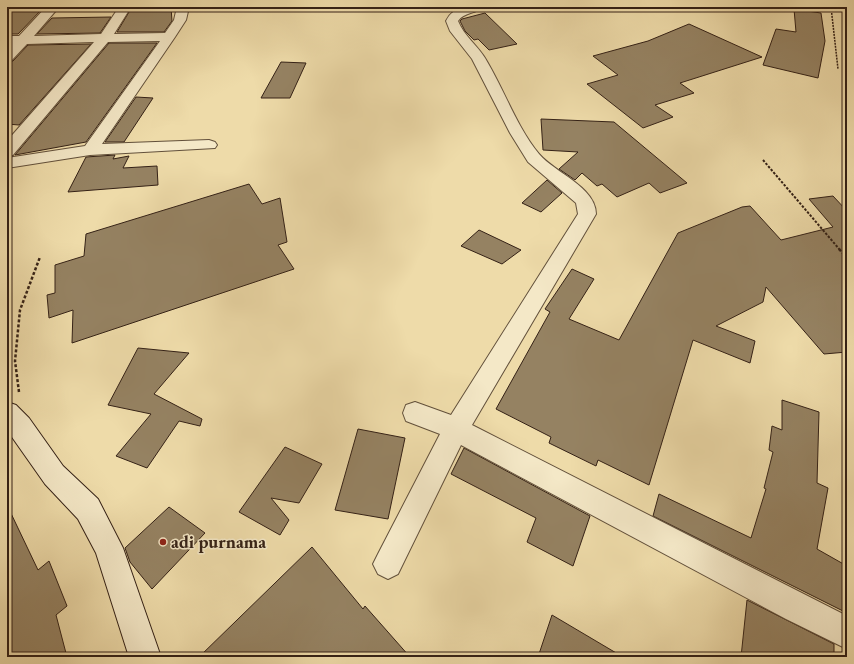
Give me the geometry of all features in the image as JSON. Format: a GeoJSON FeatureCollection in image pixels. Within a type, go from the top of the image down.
{"type":"FeatureCollection","features":[{"type":"Feature","properties":{"kind":"street"},"geometry":{"type":"LineString","coordinates":[[7,57],[21,40],[53,7]]}},
{"type":"Feature","properties":{"kind":"street"},"geometry":{"type":"LineString","coordinates":[[7,150],[105,38],[125,7]]}},
{"type":"Feature","properties":{"kind":"street"},"geometry":{"type":"LineString","coordinates":[[90,150],[169,37],[180,20],[183,7],[198,7]]}},
{"type":"Feature","properties":{"kind":"street"},"geometry":{"type":"LineString","coordinates":[[388,564],[456,429],[587,214],[587,206],[574,189],[534,158],[518,133],[478,58],[456,31],[452,21],[454,16],[458,13],[476,7]]}},
{"type":"Feature","properties":{"kind":"street"},"geometry":{"type":"LineString","coordinates":[[7,40],[169,37]]}},
{"type":"Feature","properties":{"kind":"street"},"geometry":{"type":"LineString","coordinates":[[7,163],[90,150],[209,144]]}},
{"type":"Feature","properties":{"kind":"street"},"geometry":{"type":"LineString","coordinates":[[415,413],[456,429],[847,633]]}},
{"type":"Feature","properties":{"kind":"street"},"geometry":{"type":"LineString","coordinates":[[14,420],[54,475],[88,510],[109,548],[145,657]]}},
{"type":"Feature","properties":{"kind":"path"},"geometry":{"type":"LineString","coordinates":[[831,7],[838,68]]}},
{"type":"Feature","properties":{"kind":"path"},"geometry":{"type":"LineString","coordinates":[[763,160],[847,258]]}},
{"type":"Feature","properties":{"kind":"path"},"geometry":{"type":"LineString","coordinates":[[14,420],[20,398],[15,361],[20,310],[40,257]]}},
{"type":"Feature","properties":{"kind":"building"},"geometry":{"type":"Polygon","coordinates":[[[7,7],[44,7],[18,34],[7,34],[7,7]]]}},
{"type":"Feature","properties":{"kind":"building"},"geometry":{"type":"Polygon","coordinates":[[[132,7],[171,7],[172,21],[164,32],[117,32],[132,7]]]}},
{"type":"Feature","properties":{"kind":"building"},"geometry":{"type":"Polygon","coordinates":[[[794,9],[821,13],[825,41],[818,78],[763,65],[776,29],[796,32],[794,9]]]}},
{"type":"Feature","properties":{"kind":"building"},"geometry":{"type":"Polygon","coordinates":[[[485,13],[517,44],[489,50],[478,39],[474,40],[465,31],[460,21],[462,19],[485,13]]]}},
{"type":"Feature","properties":{"kind":"building"},"geometry":{"type":"Polygon","coordinates":[[[111,17],[100,33],[37,34],[52,18],[111,17]]]}},
{"type":"Feature","properties":{"kind":"building"},"geometry":{"type":"Polygon","coordinates":[[[689,24],[762,57],[680,83],[694,93],[655,105],[673,117],[643,128],[587,84],[618,75],[593,56],[648,41],[689,24]]]}},
{"type":"Feature","properties":{"kind":"building"},"geometry":{"type":"Polygon","coordinates":[[[109,43],[157,43],[86,142],[15,155],[109,43]]]}},
{"type":"Feature","properties":{"kind":"building"},"geometry":{"type":"Polygon","coordinates":[[[91,44],[19,125],[7,124],[7,62],[13,61],[28,45],[91,44]]]}},
{"type":"Feature","properties":{"kind":"building"},"geometry":{"type":"Polygon","coordinates":[[[281,62],[306,63],[290,98],[261,98],[281,62]]]}},
{"type":"Feature","properties":{"kind":"building"},"geometry":{"type":"Polygon","coordinates":[[[136,97],[153,98],[124,142],[105,142],[136,97]]]}},
{"type":"Feature","properties":{"kind":"building"},"geometry":{"type":"Polygon","coordinates":[[[541,119],[614,122],[687,183],[660,193],[649,183],[617,197],[602,184],[597,186],[582,173],[575,180],[559,169],[578,152],[543,150],[541,119]]]}},
{"type":"Feature","properties":{"kind":"building"},"geometry":{"type":"Polygon","coordinates":[[[115,155],[113,159],[129,156],[123,168],[157,166],[158,185],[68,192],[86,157],[115,155]]]}},
{"type":"Feature","properties":{"kind":"building"},"geometry":{"type":"Polygon","coordinates":[[[547,180],[562,193],[541,212],[522,203],[547,180]]]}},
{"type":"Feature","properties":{"kind":"building"},"geometry":{"type":"Polygon","coordinates":[[[249,184],[262,204],[280,198],[287,242],[278,245],[294,269],[72,343],[73,310],[49,318],[47,295],[55,293],[55,265],[84,256],[86,234],[249,184]]]}},
{"type":"Feature","properties":{"kind":"building"},"geometry":{"type":"Polygon","coordinates":[[[833,196],[847,211],[847,352],[824,354],[766,287],[763,302],[716,326],[755,341],[750,363],[693,340],[649,485],[598,460],[596,466],[549,443],[551,437],[496,409],[550,312],[545,309],[572,269],[594,279],[569,319],[619,340],[678,233],[742,207],[750,206],[781,240],[833,227],[809,199],[833,196]]]}},
{"type":"Feature","properties":{"kind":"building"},"geometry":{"type":"Polygon","coordinates":[[[479,230],[521,250],[502,264],[461,246],[479,230]]]}},
{"type":"Feature","properties":{"kind":"building"},"geometry":{"type":"Polygon","coordinates":[[[138,348],[189,353],[154,394],[202,419],[200,426],[179,421],[147,468],[116,456],[151,414],[108,405],[138,348]]]}},
{"type":"Feature","properties":{"kind":"building"},"geometry":{"type":"Polygon","coordinates":[[[782,400],[819,412],[817,483],[828,488],[817,549],[847,566],[847,613],[653,516],[659,494],[751,538],[766,489],[764,488],[773,452],[769,450],[772,426],[782,430],[782,400]]]}},
{"type":"Feature","properties":{"kind":"building"},"geometry":{"type":"Polygon","coordinates":[[[358,429],[405,438],[388,519],[335,510],[358,429]]]}},
{"type":"Feature","properties":{"kind":"building"},"geometry":{"type":"Polygon","coordinates":[[[285,447],[322,464],[299,503],[271,498],[289,520],[280,535],[239,512],[285,447]]]}},
{"type":"Feature","properties":{"kind":"building"},"geometry":{"type":"Polygon","coordinates":[[[464,448],[590,516],[573,566],[527,542],[536,518],[451,474],[464,448]]]}},
{"type":"Feature","properties":{"kind":"building"},"geometry":{"type":"Polygon","coordinates":[[[7,505],[38,570],[49,561],[67,606],[56,615],[67,657],[7,657],[7,505]]]}},
{"type":"Feature","properties":{"kind":"building","name":"adi purnama"},"geometry":{"type":"Polygon","coordinates":[[[169,507],[205,533],[152,589],[130,562],[125,548],[169,507]]]}},
{"type":"Feature","properties":{"kind":"building"},"geometry":{"type":"Polygon","coordinates":[[[312,547],[363,609],[365,606],[410,657],[199,657],[312,547]]]}},
{"type":"Feature","properties":{"kind":"building"},"geometry":{"type":"Polygon","coordinates":[[[747,600],[834,644],[834,657],[741,657],[747,600]]]}},
{"type":"Feature","properties":{"kind":"building"},"geometry":{"type":"Polygon","coordinates":[[[552,615],[623,657],[538,657],[552,615]]]}},
{"type":"Feature","properties":{"kind":"place","name":"adi purnama"},"geometry":{"type":"Point","coordinates":[163,542]}}]}
